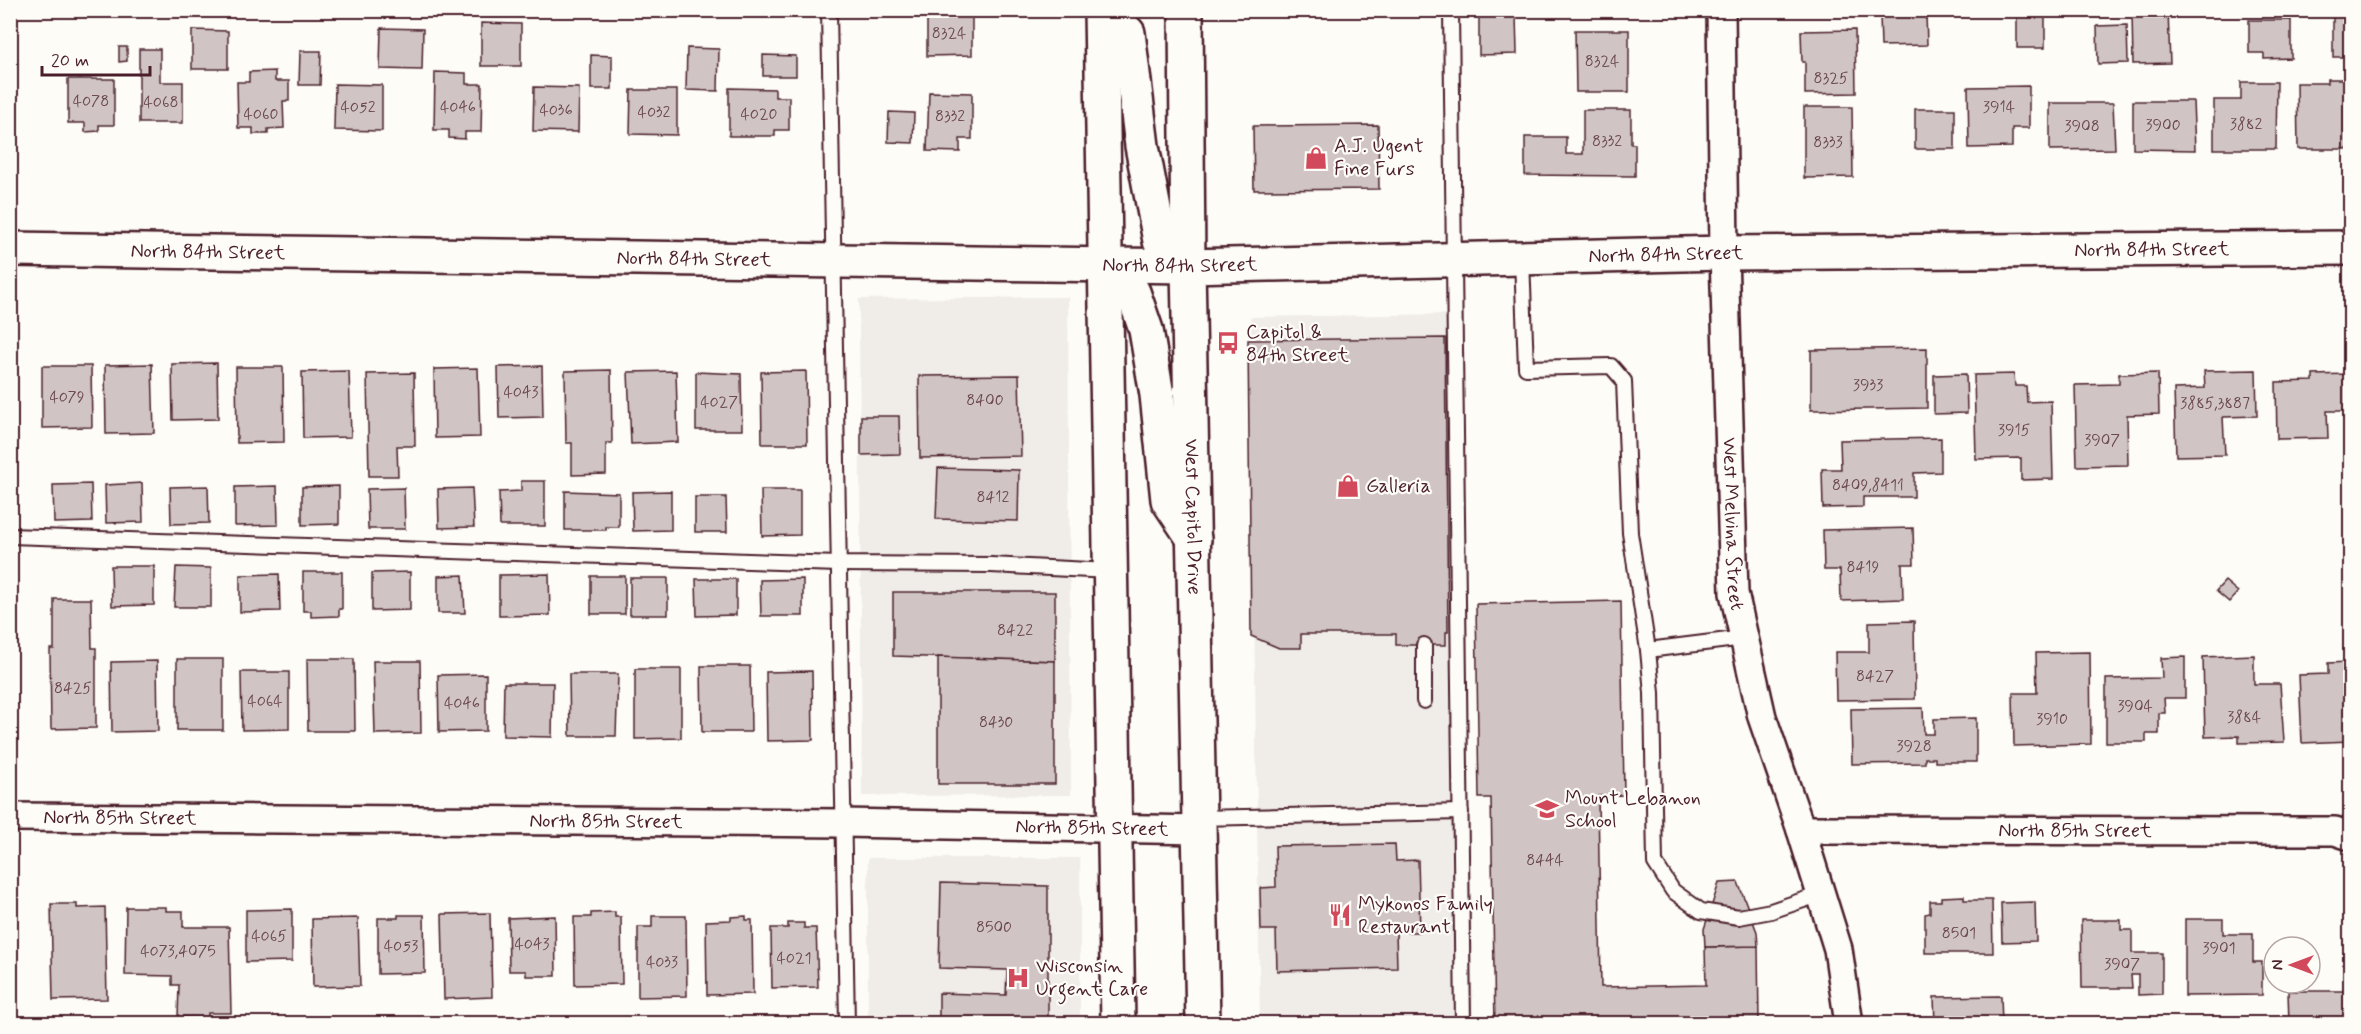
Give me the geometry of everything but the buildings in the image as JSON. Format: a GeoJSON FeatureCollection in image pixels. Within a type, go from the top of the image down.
{"type":"FeatureCollection","features":[{"type":"Feature","properties":{"kind":"main road"},"geometry":{"type":"LineString","coordinates":[[1103,10],[1104,266],[1118,1023]]}},
{"type":"Feature","properties":{"kind":"main road"},"geometry":{"type":"LineString","coordinates":[[1103,10],[1128,33],[1142,146],[1160,241],[1188,266]]}},
{"type":"Feature","properties":{"kind":"main road","name":"West Capitol Drive"},"geometry":{"type":"LineString","coordinates":[[1186,10],[1188,266],[1203,1023]]}},
{"type":"Feature","properties":{"kind":"main road","name":"North 84th Street"},"geometry":{"type":"LineString","coordinates":[[10,249],[1188,266],[1724,253],[2350,248]]}},
{"type":"Feature","properties":{"kind":"main road"},"geometry":{"type":"LineString","coordinates":[[1104,266],[1133,292],[1146,330],[1157,396],[1168,500],[1194,539]]}},
{"type":"Feature","properties":{"kind":"street","name":"West Melvina Street"},"geometry":{"type":"LineString","coordinates":[[1721,10],[1724,253],[1734,593],[1762,717],[1801,830],[1838,949],[1849,1023]]}},
{"type":"Feature","properties":{"kind":"street","name":"North 85th Street"},"geometry":{"type":"LineString","coordinates":[[10,817],[842,823],[1114,829],[1200,824]]}},
{"type":"Feature","properties":{"kind":"street","name":"North 85th Street"},"geometry":{"type":"LineString","coordinates":[[1801,830],[2335,831],[2350,836]]}},
{"type":"Feature","properties":{"kind":"lane"},"geometry":{"type":"LineString","coordinates":[[829,10],[847,1023]]}},
{"type":"Feature","properties":{"kind":"lane"},"geometry":{"type":"LineString","coordinates":[[1451,10],[1463,1023]]}},
{"type":"Feature","properties":{"kind":"lane"},"geometry":{"type":"LineString","coordinates":[[1522,258],[1526,368],[1611,366],[1624,381],[1630,533],[1648,650],[1652,693],[1655,863],[1673,891],[1701,912],[1739,917],[1771,911],[1821,894]]}},
{"type":"Feature","properties":{"kind":"lane"},"geometry":{"type":"LineString","coordinates":[[10,536],[838,564],[991,565],[1110,571]]}},
{"type":"Feature","properties":{"kind":"lane"},"geometry":{"type":"LineString","coordinates":[[1648,650],[1744,638]]}},
{"type":"Feature","properties":{"kind":"lane"},"geometry":{"type":"LineString","coordinates":[[1424,645],[1424,701]]}},
{"type":"Feature","properties":{"kind":"lane"},"geometry":{"type":"LineString","coordinates":[[1200,824],[1461,812]]}},
{"type":"Feature","properties":{"kind":"shaded area"},"geometry":{"type":"Polygon","coordinates":[[[1068,297],[1071,795],[862,796],[859,299],[1068,297]]]}},
{"type":"Feature","properties":{"kind":"shaded area"},"geometry":{"type":"Polygon","coordinates":[[[1463,314],[1473,1023],[1260,1023],[1250,317],[1463,314]]]}},
{"type":"Feature","properties":{"kind":"shaded area"},"geometry":{"type":"Polygon","coordinates":[[[868,858],[1080,858],[1080,1023],[868,1024],[868,858]]]}},
{"type":"Feature","properties":{"kind":"place","name":"A.J. Ugent Fine Furs"},"geometry":{"type":"Point","coordinates":[1316,158]}},
{"type":"Feature","properties":{"kind":"place","name":"Capitol & 84th Street"},"geometry":{"type":"Point","coordinates":[1228,343]}},
{"type":"Feature","properties":{"kind":"place","name":"Galleria"},"geometry":{"type":"Point","coordinates":[1348,486]}},
{"type":"Feature","properties":{"kind":"place","name":"Mount Lebanon School"},"geometry":{"type":"Point","coordinates":[1547,809]}},
{"type":"Feature","properties":{"kind":"place","name":"Mykonos Family Restaurant"},"geometry":{"type":"Point","coordinates":[1340,915]}},
{"type":"Feature","properties":{"kind":"place","name":"Wisconsin Urgent Care"},"geometry":{"type":"Point","coordinates":[1018,978]}}]}
